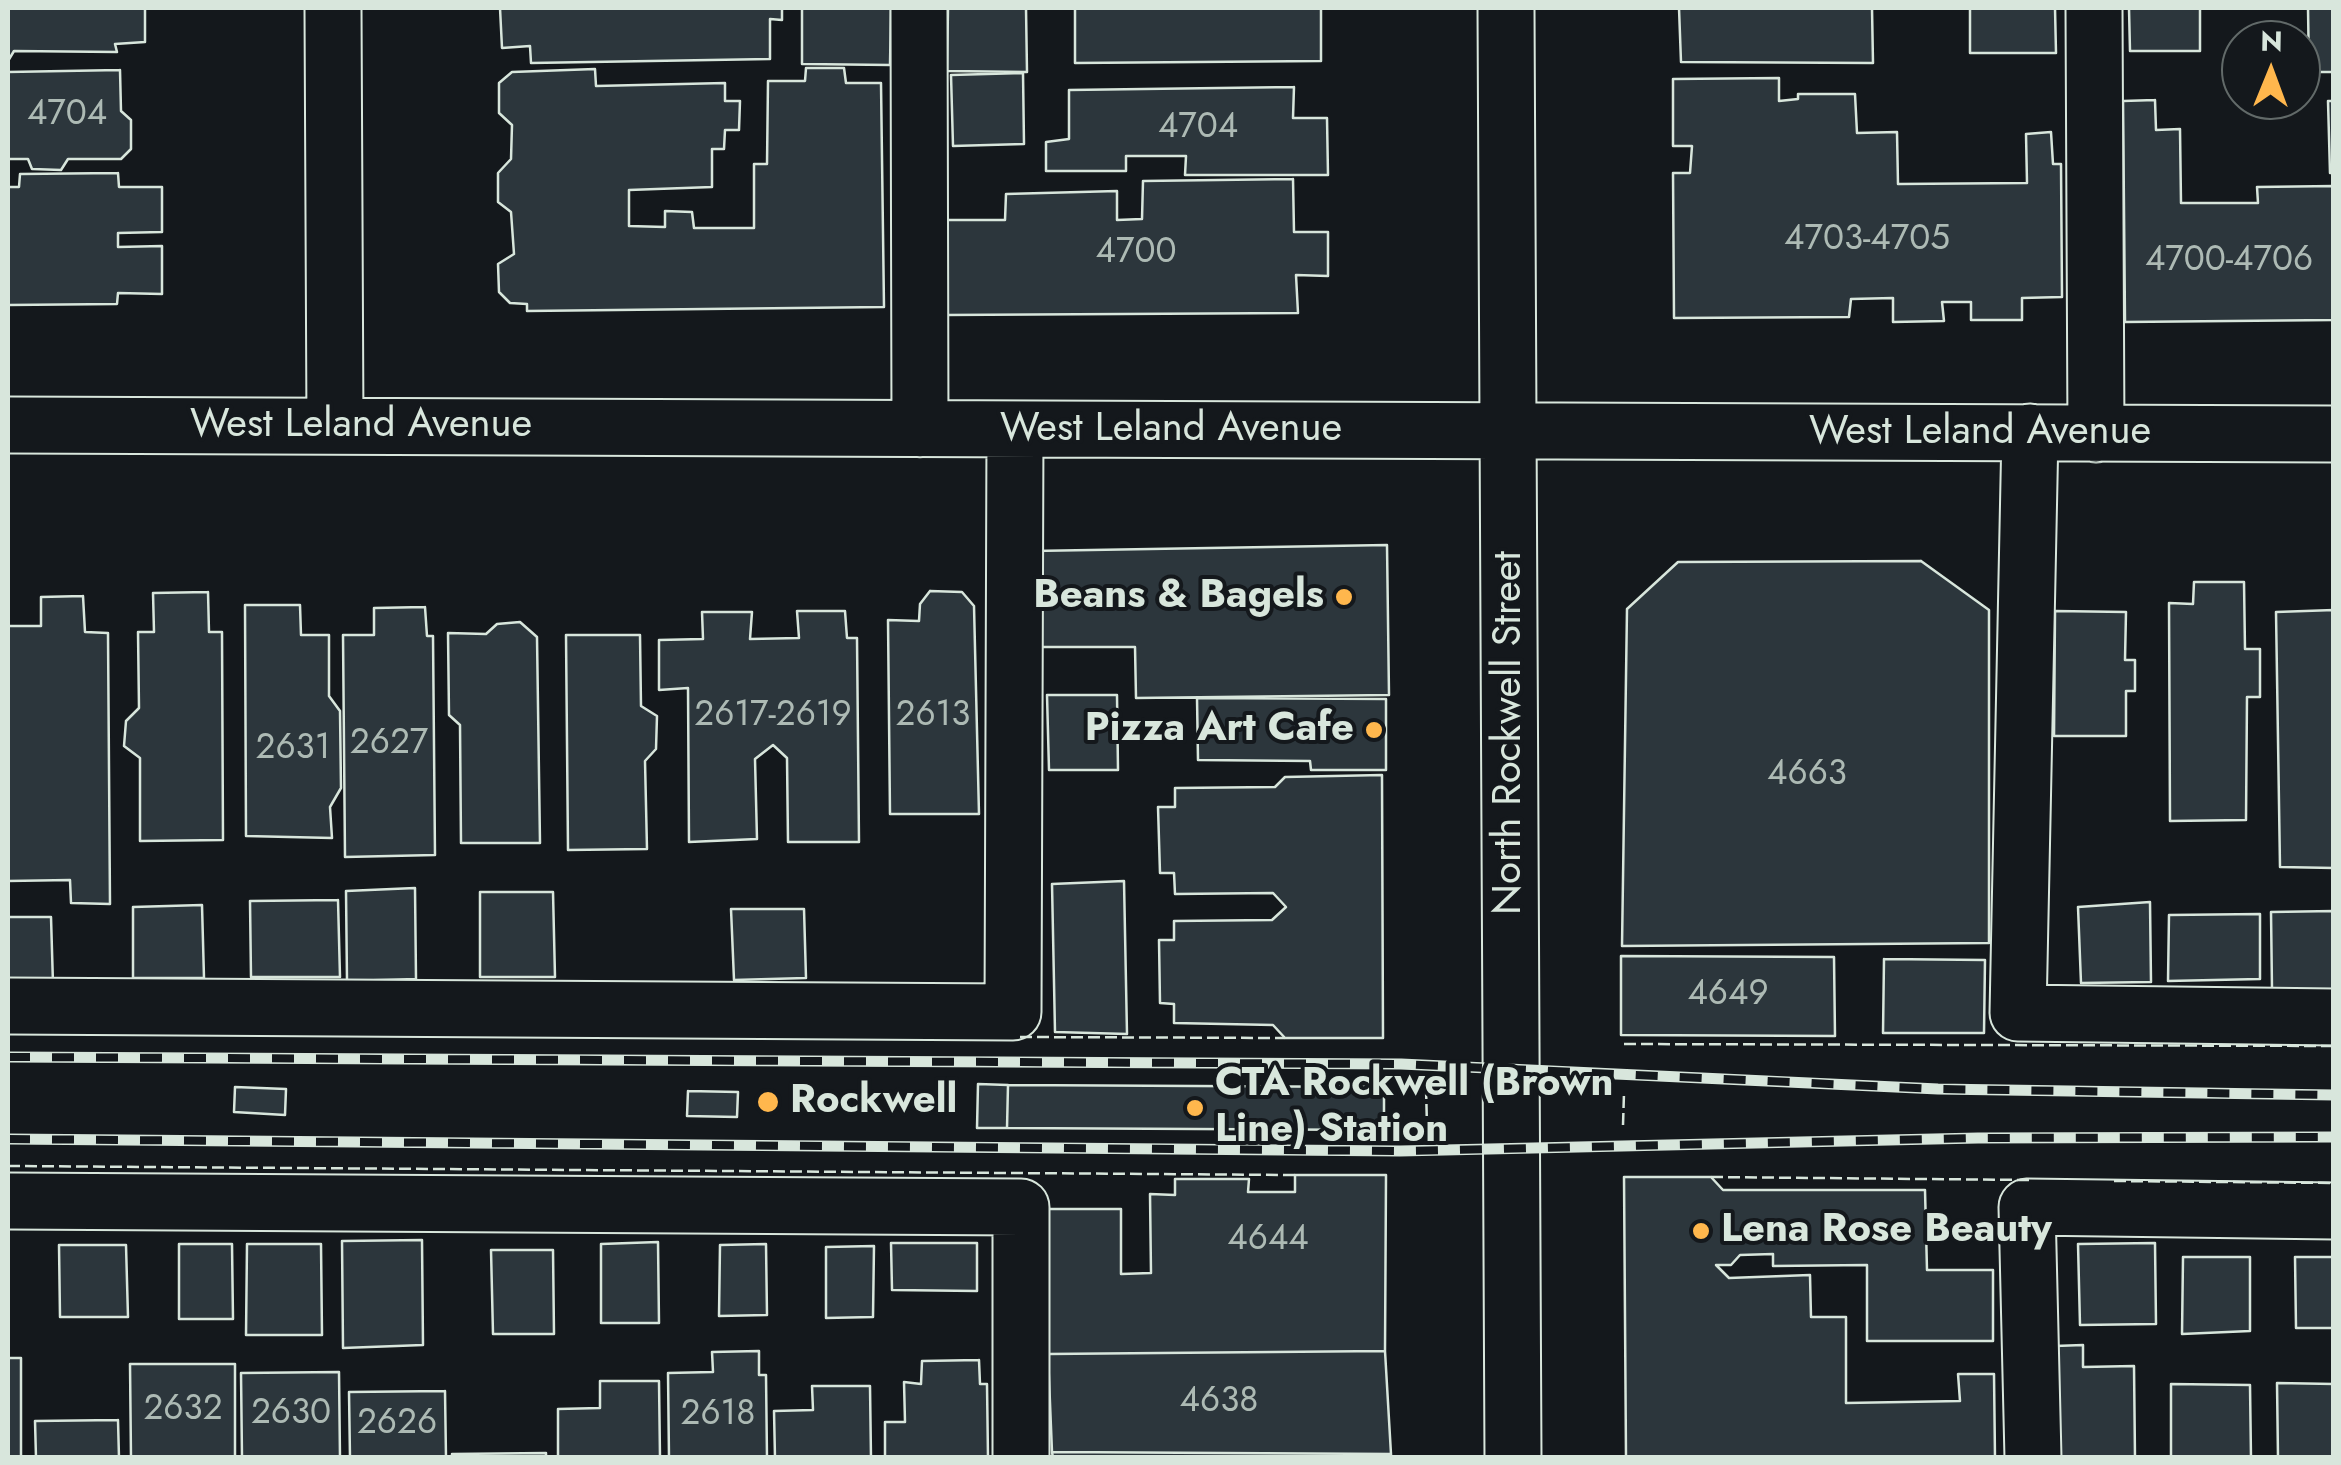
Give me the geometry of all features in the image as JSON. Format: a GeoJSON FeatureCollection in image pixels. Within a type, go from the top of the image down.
{"type":"FeatureCollection","features":[{"type":"Feature","properties":{"kind":"street"},"geometry":{"type":"LineString","coordinates":[[332,8],[335,426]]}},
{"type":"Feature","properties":{"kind":"street"},"geometry":{"type":"LineString","coordinates":[[919,8],[920,428]]}},
{"type":"Feature","properties":{"kind":"street","name":"North Rockwell Street"},"geometry":{"type":"LineString","coordinates":[[1506,8],[1513,1458]]}},
{"type":"Feature","properties":{"kind":"street"},"geometry":{"type":"LineString","coordinates":[[2094,8],[2096,434]]}},
{"type":"Feature","properties":{"kind":"street","name":"West Leland Avenue"},"geometry":{"type":"LineString","coordinates":[[8,424],[2334,434]]}},
{"type":"Feature","properties":{"kind":"street"},"geometry":{"type":"LineString","coordinates":[[8,1006],[1013,1012],[1015,429]]}},
{"type":"Feature","properties":{"kind":"street"},"geometry":{"type":"LineString","coordinates":[[2030,432],[2018,1013],[2334,1017]]}},
{"type":"Feature","properties":{"kind":"street"},"geometry":{"type":"LineString","coordinates":[[8,1201],[1021,1208],[1021,1458]]}},
{"type":"Feature","properties":{"kind":"street"},"geometry":{"type":"LineString","coordinates":[[2032,1458],[2027,1207],[2334,1211]]}},
{"type":"Feature","properties":{"kind":"building"},"geometry":{"type":"Polygon","coordinates":[[[8,8],[145,8],[145,42],[115,44],[117,52],[14,51],[8,61],[8,8]]]}},
{"type":"Feature","properties":{"kind":"building"},"geometry":{"type":"Polygon","coordinates":[[[500,8],[782,8],[782,20],[770,19],[770,59],[531,63],[530,46],[502,48],[500,8]]]}},
{"type":"Feature","properties":{"kind":"building"},"geometry":{"type":"Polygon","coordinates":[[[802,8],[891,8],[890,65],[802,64],[802,8]]]}},
{"type":"Feature","properties":{"kind":"building"},"geometry":{"type":"Polygon","coordinates":[[[948,8],[1026,8],[1027,72],[947,71],[948,8]]]}},
{"type":"Feature","properties":{"kind":"building"},"geometry":{"type":"Polygon","coordinates":[[[1075,8],[1321,8],[1321,61],[1075,63],[1075,8]]]}},
{"type":"Feature","properties":{"kind":"building"},"geometry":{"type":"Polygon","coordinates":[[[1679,8],[1872,8],[1873,63],[1681,62],[1679,8]]]}},
{"type":"Feature","properties":{"kind":"building"},"geometry":{"type":"Polygon","coordinates":[[[1970,8],[2055,8],[2056,53],[1970,53],[1970,8]]]}},
{"type":"Feature","properties":{"kind":"building"},"geometry":{"type":"Polygon","coordinates":[[[2129,8],[2200,8],[2200,51],[2130,51],[2129,8]]]}},
{"type":"Feature","properties":{"kind":"building"},"geometry":{"type":"Polygon","coordinates":[[[2308,8],[2334,8],[2334,72],[2321,72],[2321,20],[2308,20],[2308,8]]]}},
{"type":"Feature","properties":{"kind":"building"},"geometry":{"type":"Polygon","coordinates":[[[806,68],[844,68],[846,83],[881,83],[884,307],[527,311],[527,304],[510,303],[499,292],[498,264],[514,254],[511,212],[498,202],[498,173],[511,159],[512,125],[499,113],[499,83],[512,72],[595,69],[596,86],[725,83],[725,101],[740,101],[739,130],[725,130],[724,149],[712,149],[712,187],[629,190],[629,226],[665,227],[665,211],[692,212],[694,228],[754,228],[754,164],[767,164],[768,81],[805,81],[806,68]]]}},
{"type":"Feature","properties":{"kind":"building"},"geometry":{"type":"Polygon","coordinates":[[[120,70],[121,111],[131,120],[131,149],[121,159],[68,159],[61,170],[32,169],[28,159],[8,159],[8,72],[120,70]]]}},
{"type":"Feature","properties":{"kind":"building"},"geometry":{"type":"Polygon","coordinates":[[[1023,73],[1024,144],[953,146],[951,75],[1023,73]]]}},
{"type":"Feature","properties":{"kind":"building"},"geometry":{"type":"Polygon","coordinates":[[[1779,78],[1779,101],[1798,99],[1798,94],[1855,94],[1857,133],[1897,132],[1898,184],[2027,183],[2026,134],[2051,132],[2053,164],[2061,164],[2062,297],[2022,298],[2022,320],[1971,320],[1971,302],[1942,302],[1944,321],[1893,322],[1893,298],[1851,299],[1849,317],[1674,318],[1673,173],[1690,173],[1692,146],[1673,146],[1673,79],[1779,78]]]}},
{"type":"Feature","properties":{"kind":"building"},"geometry":{"type":"Polygon","coordinates":[[[1294,87],[1293,118],[1327,118],[1328,175],[1185,175],[1186,156],[1126,156],[1126,171],[1046,171],[1046,142],[1069,139],[1069,90],[1294,87]]]}},
{"type":"Feature","properties":{"kind":"building"},"geometry":{"type":"Polygon","coordinates":[[[2155,100],[2156,130],[2180,129],[2181,203],[2258,203],[2257,187],[2334,186],[2334,320],[2125,322],[2123,101],[2155,100]]]}},
{"type":"Feature","properties":{"kind":"building"},"geometry":{"type":"Polygon","coordinates":[[[2328,101],[2334,101],[2334,173],[2330,173],[2328,101]]]}},
{"type":"Feature","properties":{"kind":"building"},"geometry":{"type":"Polygon","coordinates":[[[118,173],[119,187],[162,187],[162,232],[118,233],[118,247],[162,246],[162,294],[118,293],[117,304],[8,305],[8,187],[19,187],[20,174],[118,173]]]}},
{"type":"Feature","properties":{"kind":"building"},"geometry":{"type":"Polygon","coordinates":[[[1293,179],[1294,232],[1328,232],[1328,276],[1296,275],[1298,313],[945,315],[944,220],[1005,220],[1006,194],[1117,191],[1117,220],[1142,219],[1143,181],[1293,179]]]}},
{"type":"Feature","properties":{"kind":"building"},"geometry":{"type":"Polygon","coordinates":[[[1387,545],[1389,695],[1136,698],[1135,647],[1034,647],[1032,551],[1387,545]]]}},
{"type":"Feature","properties":{"kind":"building"},"geometry":{"type":"Polygon","coordinates":[[[1921,561],[1989,610],[1989,943],[1622,946],[1627,609],[1678,562],[1921,561]]]}},
{"type":"Feature","properties":{"kind":"building"},"geometry":{"type":"Polygon","coordinates":[[[2194,582],[2244,582],[2245,649],[2260,649],[2260,697],[2247,697],[2246,820],[2170,821],[2169,603],[2193,604],[2194,582]]]}},
{"type":"Feature","properties":{"kind":"building"},"geometry":{"type":"Polygon","coordinates":[[[930,591],[962,592],[974,606],[979,814],[890,814],[888,620],[919,621],[920,604],[930,591]]]}},
{"type":"Feature","properties":{"kind":"building"},"geometry":{"type":"Polygon","coordinates":[[[208,592],[209,632],[222,632],[223,840],[140,841],[140,758],[124,746],[126,721],[139,708],[138,632],[154,632],[153,593],[208,592]]]}},
{"type":"Feature","properties":{"kind":"building"},"geometry":{"type":"Polygon","coordinates":[[[83,596],[85,632],[108,633],[110,904],[71,903],[70,880],[8,881],[8,626],[41,626],[41,597],[83,596]]]}},
{"type":"Feature","properties":{"kind":"building"},"geometry":{"type":"Polygon","coordinates":[[[245,605],[300,605],[301,635],[329,635],[329,696],[340,711],[341,788],[330,807],[332,838],[246,836],[245,605]]]}},
{"type":"Feature","properties":{"kind":"building"},"geometry":{"type":"Polygon","coordinates":[[[425,607],[427,636],[433,636],[435,855],[345,857],[343,635],[374,635],[374,608],[425,607]]]}},
{"type":"Feature","properties":{"kind":"building"},"geometry":{"type":"Polygon","coordinates":[[[2334,610],[2334,868],[2280,867],[2276,612],[2334,610]]]}},
{"type":"Feature","properties":{"kind":"building"},"geometry":{"type":"Polygon","coordinates":[[[797,611],[845,611],[847,638],[857,638],[859,842],[788,842],[787,758],[773,745],[755,759],[757,839],[689,842],[688,688],[659,690],[659,640],[703,639],[702,612],[752,612],[750,639],[799,638],[797,611]]]}},
{"type":"Feature","properties":{"kind":"building"},"geometry":{"type":"Polygon","coordinates":[[[2055,611],[2126,612],[2125,660],[2135,660],[2135,691],[2126,691],[2126,736],[2054,736],[2055,611]]]}},
{"type":"Feature","properties":{"kind":"building"},"geometry":{"type":"Polygon","coordinates":[[[520,622],[537,637],[540,843],[461,843],[460,725],[449,715],[448,633],[486,634],[497,624],[520,622]]]}},
{"type":"Feature","properties":{"kind":"building"},"geometry":{"type":"Polygon","coordinates":[[[566,635],[640,635],[641,706],[657,716],[656,749],[645,761],[647,849],[568,850],[566,635]]]}},
{"type":"Feature","properties":{"kind":"building"},"geometry":{"type":"Polygon","coordinates":[[[1047,695],[1117,695],[1118,770],[1049,770],[1047,695]]]}},
{"type":"Feature","properties":{"kind":"building"},"geometry":{"type":"Polygon","coordinates":[[[1197,698],[1386,699],[1386,770],[1311,770],[1310,761],[1198,760],[1197,698]]]}},
{"type":"Feature","properties":{"kind":"building"},"geometry":{"type":"Polygon","coordinates":[[[1382,775],[1383,1038],[1285,1038],[1273,1025],[1174,1023],[1174,1004],[1160,1003],[1159,940],[1174,940],[1174,921],[1272,920],[1286,907],[1273,893],[1175,894],[1174,873],[1160,873],[1158,807],[1175,807],[1175,788],[1275,787],[1285,777],[1382,775]]]}},
{"type":"Feature","properties":{"kind":"building"},"geometry":{"type":"Polygon","coordinates":[[[1124,881],[1127,1034],[1055,1032],[1052,884],[1124,881]]]}},
{"type":"Feature","properties":{"kind":"building"},"geometry":{"type":"Polygon","coordinates":[[[415,888],[416,979],[347,981],[346,891],[415,888]]]}},
{"type":"Feature","properties":{"kind":"building"},"geometry":{"type":"Polygon","coordinates":[[[480,892],[553,892],[555,977],[480,977],[480,892]]]}},
{"type":"Feature","properties":{"kind":"building"},"geometry":{"type":"Polygon","coordinates":[[[338,900],[340,977],[251,977],[250,901],[338,900]]]}},
{"type":"Feature","properties":{"kind":"building"},"geometry":{"type":"Polygon","coordinates":[[[2150,902],[2151,982],[2081,983],[2078,907],[2150,902]]]}},
{"type":"Feature","properties":{"kind":"building"},"geometry":{"type":"Polygon","coordinates":[[[202,905],[204,978],[133,978],[133,907],[202,905]]]}},
{"type":"Feature","properties":{"kind":"building"},"geometry":{"type":"Polygon","coordinates":[[[731,909],[804,909],[806,978],[734,980],[731,909]]]}},
{"type":"Feature","properties":{"kind":"building"},"geometry":{"type":"Polygon","coordinates":[[[2334,911],[2334,991],[2272,990],[2271,912],[2334,911]]]}},
{"type":"Feature","properties":{"kind":"building"},"geometry":{"type":"Polygon","coordinates":[[[2260,914],[2260,979],[2168,981],[2169,915],[2260,914]]]}},
{"type":"Feature","properties":{"kind":"building"},"geometry":{"type":"Polygon","coordinates":[[[8,917],[51,917],[53,984],[8,984],[8,917]]]}},
{"type":"Feature","properties":{"kind":"building"},"geometry":{"type":"Polygon","coordinates":[[[1621,956],[1834,957],[1835,1036],[1621,1035],[1621,956]]]}},
{"type":"Feature","properties":{"kind":"building"},"geometry":{"type":"Polygon","coordinates":[[[1884,959],[1985,960],[1984,1033],[1883,1033],[1884,959]]]}},
{"type":"Feature","properties":{"kind":"building"},"geometry":{"type":"Polygon","coordinates":[[[978,1084],[1008,1085],[1007,1128],[977,1128],[978,1084]]]}},
{"type":"Feature","properties":{"kind":"building","name":"CTA Rockwell (Brown Line) Station"},"geometry":{"type":"Polygon","coordinates":[[[1008,1085],[1384,1087],[1384,1130],[1007,1128],[1008,1085]]]}},
{"type":"Feature","properties":{"kind":"building"},"geometry":{"type":"Polygon","coordinates":[[[235,1087],[286,1089],[285,1115],[234,1112],[235,1087]]]}},
{"type":"Feature","properties":{"kind":"building"},"geometry":{"type":"Polygon","coordinates":[[[688,1091],[738,1092],[737,1117],[687,1116],[688,1091]]]}},
{"type":"Feature","properties":{"kind":"building"},"geometry":{"type":"Polygon","coordinates":[[[1295,1175],[1386,1175],[1385,1351],[1048,1354],[1047,1209],[1121,1209],[1121,1274],[1151,1273],[1150,1194],[1175,1195],[1175,1179],[1249,1179],[1248,1192],[1295,1192],[1295,1175]]]}},
{"type":"Feature","properties":{"kind":"building"},"geometry":{"type":"Polygon","coordinates":[[[1624,1177],[1711,1177],[1723,1190],[1925,1190],[1927,1270],[1993,1270],[1993,1341],[1867,1341],[1867,1265],[1773,1266],[1773,1254],[1740,1255],[1731,1265],[1716,1265],[1729,1278],[1810,1275],[1811,1317],[1846,1317],[1846,1403],[1960,1401],[1958,1374],[1994,1374],[1995,1458],[1626,1458],[1624,1177]]]}},
{"type":"Feature","properties":{"kind":"building"},"geometry":{"type":"Polygon","coordinates":[[[422,1240],[423,1345],[343,1348],[342,1241],[422,1240]]]}},
{"type":"Feature","properties":{"kind":"building"},"geometry":{"type":"Polygon","coordinates":[[[658,1242],[659,1323],[601,1323],[601,1244],[658,1242]]]}},
{"type":"Feature","properties":{"kind":"building"},"geometry":{"type":"Polygon","coordinates":[[[891,1243],[977,1243],[977,1291],[892,1290],[891,1243]]]}},
{"type":"Feature","properties":{"kind":"building"},"geometry":{"type":"Polygon","coordinates":[[[2155,1243],[2156,1324],[2080,1325],[2078,1244],[2155,1243]]]}},
{"type":"Feature","properties":{"kind":"building"},"geometry":{"type":"Polygon","coordinates":[[[179,1244],[232,1244],[233,1319],[179,1319],[179,1244]]]}},
{"type":"Feature","properties":{"kind":"building"},"geometry":{"type":"Polygon","coordinates":[[[247,1244],[321,1244],[322,1335],[246,1335],[247,1244]]]}},
{"type":"Feature","properties":{"kind":"building"},"geometry":{"type":"Polygon","coordinates":[[[766,1244],[767,1315],[719,1316],[720,1245],[766,1244]]]}},
{"type":"Feature","properties":{"kind":"building"},"geometry":{"type":"Polygon","coordinates":[[[59,1245],[126,1245],[128,1317],[60,1317],[59,1245]]]}},
{"type":"Feature","properties":{"kind":"building"},"geometry":{"type":"Polygon","coordinates":[[[874,1246],[873,1317],[826,1318],[826,1247],[874,1246]]]}},
{"type":"Feature","properties":{"kind":"building"},"geometry":{"type":"Polygon","coordinates":[[[491,1250],[553,1250],[554,1334],[493,1334],[491,1250]]]}},
{"type":"Feature","properties":{"kind":"building"},"geometry":{"type":"Polygon","coordinates":[[[2183,1257],[2250,1257],[2250,1331],[2182,1334],[2183,1257]]]}},
{"type":"Feature","properties":{"kind":"building"},"geometry":{"type":"Polygon","coordinates":[[[2295,1257],[2334,1257],[2334,1328],[2296,1328],[2295,1257]]]}},
{"type":"Feature","properties":{"kind":"building"},"geometry":{"type":"Polygon","coordinates":[[[2083,1345],[2083,1367],[2134,1366],[2135,1458],[2056,1458],[2055,1346],[2083,1345]]]}},
{"type":"Feature","properties":{"kind":"building"},"geometry":{"type":"Polygon","coordinates":[[[759,1351],[759,1375],[766,1375],[767,1458],[669,1458],[668,1373],[713,1372],[712,1352],[759,1351]]]}},
{"type":"Feature","properties":{"kind":"building"},"geometry":{"type":"Polygon","coordinates":[[[1385,1351],[1391,1454],[1052,1452],[1048,1354],[1385,1351]]]}},
{"type":"Feature","properties":{"kind":"building"},"geometry":{"type":"Polygon","coordinates":[[[8,1358],[21,1358],[21,1458],[8,1458],[8,1358]]]}},
{"type":"Feature","properties":{"kind":"building"},"geometry":{"type":"Polygon","coordinates":[[[979,1360],[980,1384],[987,1384],[988,1458],[885,1458],[885,1422],[905,1422],[904,1382],[921,1384],[922,1361],[979,1360]]]}},
{"type":"Feature","properties":{"kind":"building"},"geometry":{"type":"Polygon","coordinates":[[[130,1364],[235,1364],[235,1458],[131,1458],[130,1364]]]}},
{"type":"Feature","properties":{"kind":"building"},"geometry":{"type":"Polygon","coordinates":[[[339,1372],[340,1458],[242,1458],[241,1373],[339,1372]]]}},
{"type":"Feature","properties":{"kind":"building"},"geometry":{"type":"Polygon","coordinates":[[[600,1381],[659,1381],[660,1458],[558,1458],[558,1409],[600,1408],[600,1381]]]}},
{"type":"Feature","properties":{"kind":"building"},"geometry":{"type":"Polygon","coordinates":[[[2277,1383],[2334,1384],[2334,1458],[2278,1458],[2277,1383]]]}},
{"type":"Feature","properties":{"kind":"building"},"geometry":{"type":"Polygon","coordinates":[[[2171,1384],[2250,1385],[2251,1458],[2171,1458],[2171,1384]]]}},
{"type":"Feature","properties":{"kind":"building"},"geometry":{"type":"Polygon","coordinates":[[[812,1386],[870,1386],[871,1458],[775,1458],[774,1411],[813,1410],[812,1386]]]}},
{"type":"Feature","properties":{"kind":"building"},"geometry":{"type":"Polygon","coordinates":[[[445,1391],[446,1458],[350,1458],[349,1392],[445,1391]]]}},
{"type":"Feature","properties":{"kind":"building"},"geometry":{"type":"Polygon","coordinates":[[[118,1420],[119,1458],[36,1458],[35,1421],[118,1420]]]}},
{"type":"Feature","properties":{"kind":"building"},"geometry":{"type":"Polygon","coordinates":[[[1052,1452],[1391,1454],[1391,1458],[1053,1458],[1052,1452]]]}},
{"type":"Feature","properties":{"kind":"building"},"geometry":{"type":"Polygon","coordinates":[[[546,1453],[546,1458],[452,1458],[452,1454],[546,1453]]]}},
{"type":"Feature","properties":{"kind":"railway"},"geometry":{"type":"LineString","coordinates":[[8,1057],[1401,1064],[1938,1089],[2334,1095]]}},
{"type":"Feature","properties":{"kind":"railway"},"geometry":{"type":"LineString","coordinates":[[8,1139],[1400,1151],[1978,1138],[2334,1137]]}},
{"type":"Feature","properties":{"kind":"fence"},"geometry":{"type":"LineString","coordinates":[[1020,1037],[1285,1038]]}},
{"type":"Feature","properties":{"kind":"fence"},"geometry":{"type":"LineString","coordinates":[[1624,1044],[2334,1046]]}},
{"type":"Feature","properties":{"kind":"fence"},"geometry":{"type":"LineString","coordinates":[[1426,1087],[1427,1127]]}},
{"type":"Feature","properties":{"kind":"fence"},"geometry":{"type":"LineString","coordinates":[[1623,1125],[1624,1093]]}},
{"type":"Feature","properties":{"kind":"fence"},"geometry":{"type":"LineString","coordinates":[[8,1166],[1295,1175]]}},
{"type":"Feature","properties":{"kind":"fence"},"geometry":{"type":"LineString","coordinates":[[1711,1177],[2029,1180]]}},
{"type":"Feature","properties":{"kind":"fence"},"geometry":{"type":"LineString","coordinates":[[2114,1181],[2334,1183]]}},
{"type":"Feature","properties":{"kind":"place","name":"Beans & Bagels"},"geometry":{"type":"Point","coordinates":[1344,597]}},
{"type":"Feature","properties":{"kind":"place","name":"Pizza Art Cafe"},"geometry":{"type":"Point","coordinates":[1374,730]}},
{"type":"Feature","properties":{"kind":"place","name":"Rockwell"},"geometry":{"type":"Point","coordinates":[768,1102]}},
{"type":"Feature","properties":{"kind":"place","name":"CTA Rockwell (Brown Line) Station"},"geometry":{"type":"Point","coordinates":[1195,1108]}},
{"type":"Feature","properties":{"kind":"place","name":"Lena Rose Beauty"},"geometry":{"type":"Point","coordinates":[1701,1231]}}]}
